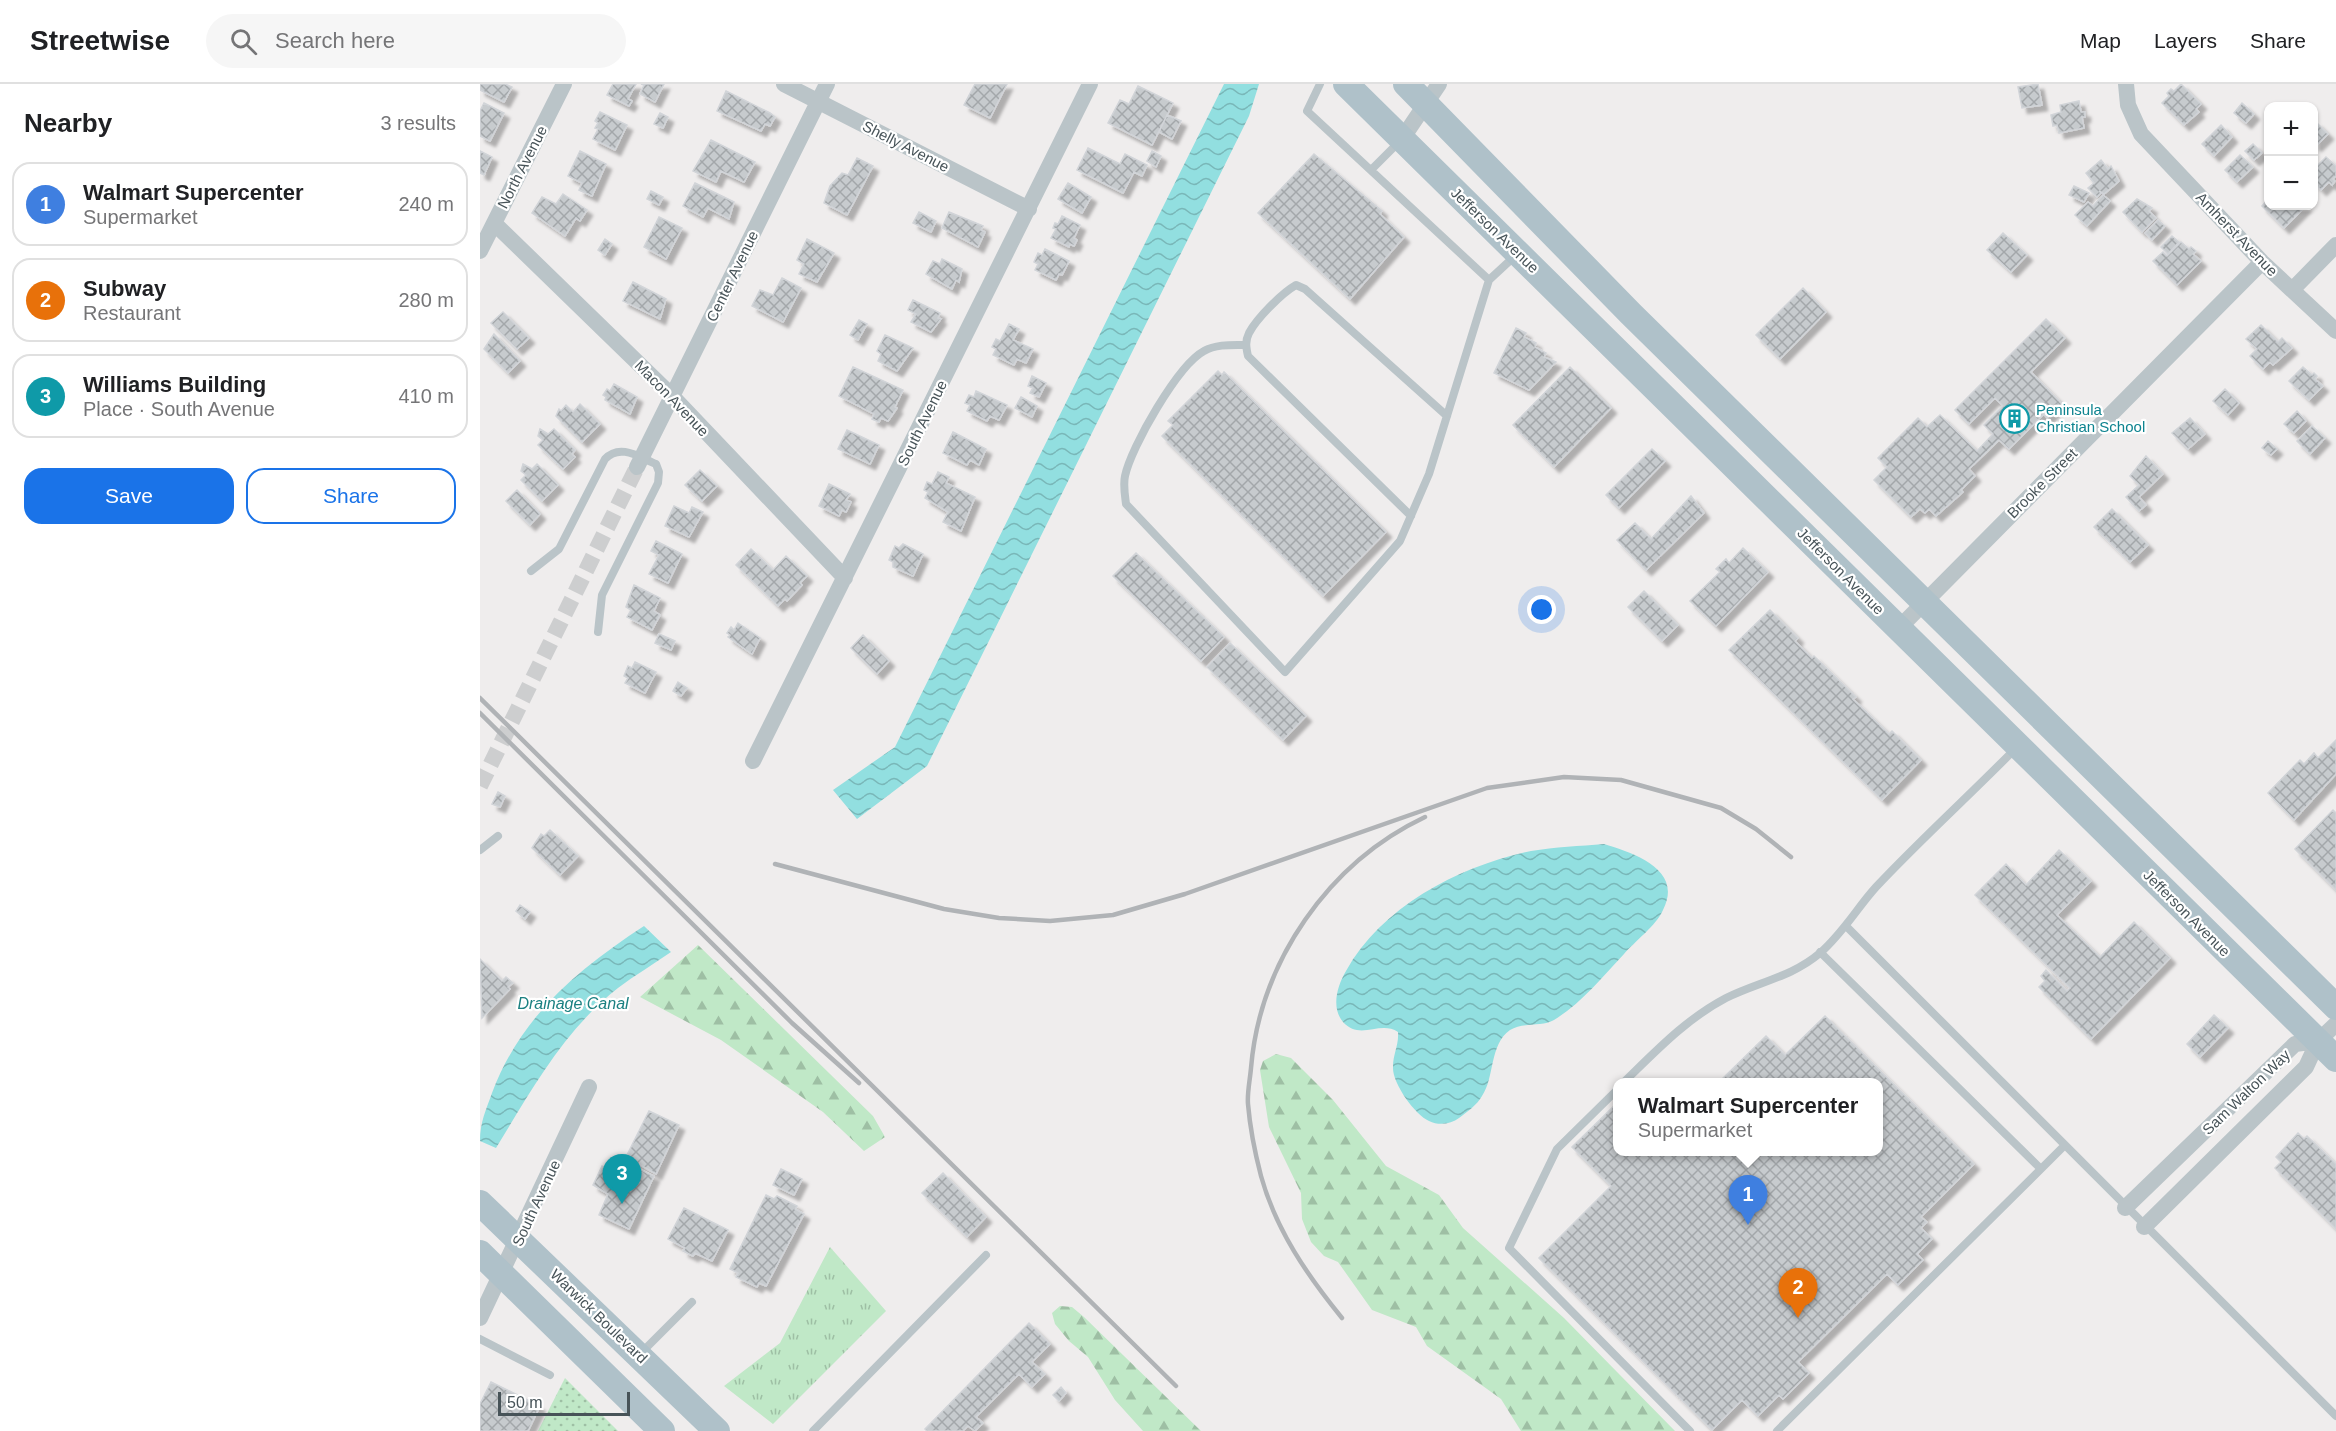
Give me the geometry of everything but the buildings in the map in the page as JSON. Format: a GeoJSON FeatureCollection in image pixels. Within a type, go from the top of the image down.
{"type":"FeatureCollection","features":[{"type":"Feature","properties":{"kind":"main road","name":"Jefferson Avenue"},"geometry":{"type":"LineString","coordinates":[[1346,84],[2018,746],[2327,1033],[2336,1059]]}},
{"type":"Feature","properties":{"kind":"main road"},"geometry":{"type":"LineString","coordinates":[[1406,84],[1433,94],[1631,314],[2336,1007]]}},
{"type":"Feature","properties":{"kind":"main road","name":"Warwick Boulevard"},"geometry":{"type":"LineString","coordinates":[[480,1203],[717,1431]]}},
{"type":"Feature","properties":{"kind":"main road"},"geometry":{"type":"LineString","coordinates":[[480,1253],[662,1431]]}},
{"type":"Feature","properties":{"kind":"street","name":"North Avenue"},"geometry":{"type":"LineString","coordinates":[[480,250],[564,84]]}},
{"type":"Feature","properties":{"kind":"street","name":"Shelly Avenue"},"geometry":{"type":"LineString","coordinates":[[784,84],[1029,209]]}},
{"type":"Feature","properties":{"kind":"street","name":"Center Avenue"},"geometry":{"type":"LineString","coordinates":[[639,463],[826,84]]}},
{"type":"Feature","properties":{"kind":"street","name":"South Avenue"},"geometry":{"type":"LineString","coordinates":[[753,761],[1090,84]]}},
{"type":"Feature","properties":{"kind":"street","name":"Amherst Avenue"},"geometry":{"type":"LineString","coordinates":[[2126,84],[2128,105],[2141,134],[2262,262],[2336,331]]}},
{"type":"Feature","properties":{"kind":"street"},"geometry":{"type":"LineString","coordinates":[[1402,139],[1433,94]]}},
{"type":"Feature","properties":{"kind":"street","name":"Macon Avenue"},"geometry":{"type":"LineString","coordinates":[[494,223],[672,396],[845,578]]}},
{"type":"Feature","properties":{"kind":"street"},"geometry":{"type":"LineString","coordinates":[[2293,289],[2336,245]]}},
{"type":"Feature","properties":{"kind":"street","name":"Brooke Street"},"geometry":{"type":"LineString","coordinates":[[1899,628],[2262,262]]}},
{"type":"Feature","properties":{"kind":"street","name":"Sam Walton Way"},"geometry":{"type":"LineString","coordinates":[[2125,1208],[2295,1044],[2327,1033]]}},
{"type":"Feature","properties":{"kind":"street","name":"Sam Walton Way"},"geometry":{"type":"LineString","coordinates":[[2144,1227],[2306,1067],[2327,1033]]}},
{"type":"Feature","properties":{"kind":"street","name":"South Avenue"},"geometry":{"type":"LineString","coordinates":[[480,1318],[519,1240],[589,1087]]}},
{"type":"Feature","properties":{"kind":"lane"},"geometry":{"type":"LineString","coordinates":[[1320,84],[1307,111],[1489,280]]}},
{"type":"Feature","properties":{"kind":"lane"},"geometry":{"type":"LineString","coordinates":[[1372,169],[1402,139]]}},
{"type":"Feature","properties":{"kind":"lane"},"geometry":{"type":"LineString","coordinates":[[1245,345],[1228,345],[1204,351],[1186,365],[1146,426],[1125,477],[1126,504],[1285,672],[1400,541],[1429,474],[1489,280],[1519,253]]}},
{"type":"Feature","properties":{"kind":"lane"},"geometry":{"type":"LineString","coordinates":[[1411,516],[1248,356],[1245,345],[1249,333],[1286,290],[1296,285],[1305,289],[1447,416]]}},
{"type":"Feature","properties":{"kind":"lane"},"geometry":{"type":"LineString","coordinates":[[531,571],[559,549],[610,453],[622,450],[639,463],[656,464],[659,472],[658,483],[602,595],[598,632]]}},
{"type":"Feature","properties":{"kind":"lane"},"geometry":{"type":"LineString","coordinates":[[1629,1078],[1672,1036],[1698,1015],[1728,998],[1794,971],[1820,952],[1846,926],[1879,884],[2018,746]]}},
{"type":"Feature","properties":{"kind":"lane"},"geometry":{"type":"LineString","coordinates":[[480,850],[498,836]]}},
{"type":"Feature","properties":{"kind":"lane"},"geometry":{"type":"LineString","coordinates":[[1846,926],[2125,1208],[2336,1416]]}},
{"type":"Feature","properties":{"kind":"lane"},"geometry":{"type":"LineString","coordinates":[[1820,952],[2041,1169]]}},
{"type":"Feature","properties":{"kind":"lane"},"geometry":{"type":"LineString","coordinates":[[1613,1093],[1557,1149],[1509,1248],[1690,1431]]}},
{"type":"Feature","properties":{"kind":"lane"},"geometry":{"type":"LineString","coordinates":[[1777,1431],[2064,1146]]}},
{"type":"Feature","properties":{"kind":"lane"},"geometry":{"type":"LineString","coordinates":[[813,1431],[986,1255]]}},
{"type":"Feature","properties":{"kind":"lane"},"geometry":{"type":"LineString","coordinates":[[639,1354],[692,1302]]}},
{"type":"Feature","properties":{"kind":"lane"},"geometry":{"type":"LineString","coordinates":[[480,1339],[550,1375]]}},
{"type":"Feature","properties":{"kind":"green space"},"geometry":{"type":"Polygon","coordinates":[[[698,945],[873,1116],[885,1137],[864,1151],[823,1112],[721,1040],[640,997],[698,945]]]}},
{"type":"Feature","properties":{"kind":"green space"},"geometry":{"type":"Polygon","coordinates":[[[1276,1054],[1291,1058],[1333,1100],[1386,1166],[1439,1195],[1463,1228],[1564,1318],[1675,1431],[1521,1431],[1501,1399],[1427,1346],[1416,1327],[1372,1310],[1338,1262],[1324,1256],[1311,1242],[1302,1219],[1301,1193],[1269,1127],[1260,1070],[1263,1061],[1276,1054]]]}},
{"type":"Feature","properties":{"kind":"green space"},"geometry":{"type":"Polygon","coordinates":[[[830,1247],[886,1311],[773,1424],[724,1386],[780,1343],[830,1247]]]}},
{"type":"Feature","properties":{"kind":"green space"},"geometry":{"type":"Polygon","coordinates":[[[1060,1306],[1072,1307],[1084,1317],[1201,1431],[1143,1431],[1115,1400],[1088,1357],[1069,1341],[1055,1324],[1052,1313],[1060,1306]]]}},
{"type":"Feature","properties":{"kind":"green space"},"geometry":{"type":"Polygon","coordinates":[[[565,1378],[618,1431],[538,1431],[565,1378]]]}},
{"type":"Feature","properties":{"kind":"water"},"geometry":{"type":"Polygon","coordinates":[[[1224,84],[1259,84],[1249,116],[927,766],[857,819],[833,790],[895,747],[1224,84]]]}},
{"type":"Feature","properties":{"kind":"water"},"geometry":{"type":"Polygon","coordinates":[[[1604,844],[1641,858],[1661,873],[1667,884],[1668,896],[1660,916],[1574,1006],[1554,1020],[1521,1026],[1510,1030],[1503,1036],[1495,1052],[1486,1088],[1472,1108],[1449,1123],[1441,1124],[1423,1118],[1405,1098],[1396,1081],[1393,1062],[1398,1032],[1384,1028],[1356,1030],[1343,1022],[1339,1016],[1336,1004],[1340,983],[1361,948],[1402,908],[1451,878],[1477,867],[1531,851],[1604,844]]]}},
{"type":"Feature","properties":{"kind":"water","name":"Drainage Canal"},"geometry":{"type":"Polygon","coordinates":[[[644,926],[671,952],[618,988],[581,1023],[550,1062],[496,1148],[480,1141],[484,1116],[504,1066],[535,1018],[574,978],[644,926]]]}},
{"type":"Feature","properties":{"kind":"tunnel"},"geometry":{"type":"LineString","coordinates":[[480,786],[637,467]]}},
{"type":"Feature","properties":{"kind":"railway"},"geometry":{"type":"LineString","coordinates":[[480,698],[1176,1386]]}},
{"type":"Feature","properties":{"kind":"railway"},"geometry":{"type":"LineString","coordinates":[[480,713],[792,1023],[859,1083]]}},
{"type":"Feature","properties":{"kind":"railway"},"geometry":{"type":"LineString","coordinates":[[775,864],[944,909],[999,918],[1050,921],[1113,915],[1185,894],[1487,788],[1564,777],[1621,780],[1721,808],[1756,829],[1791,857]]}},
{"type":"Feature","properties":{"kind":"railway"},"geometry":{"type":"LineString","coordinates":[[1342,1318],[1294,1251],[1275,1215],[1261,1176],[1251,1131],[1248,1100],[1257,1029],[1268,991],[1284,954],[1305,920],[1330,889],[1358,861],[1390,837],[1425,817]]}},
{"type":"Feature","properties":{"kind":"place","name":"Peninsula Christian School"},"geometry":{"type":"Point","coordinates":[2015,418]}},
{"type":"Feature","properties":{"kind":"place","name":"Williams Building"},"geometry":{"type":"Point","coordinates":[622,1204]}},
{"type":"Feature","properties":{"kind":"place","name":"Walmart Supercenter"},"geometry":{"type":"Point","coordinates":[1748,1225]}},
{"type":"Feature","properties":{"kind":"place","name":"Subway"},"geometry":{"type":"Point","coordinates":[1798,1318]}}]}
